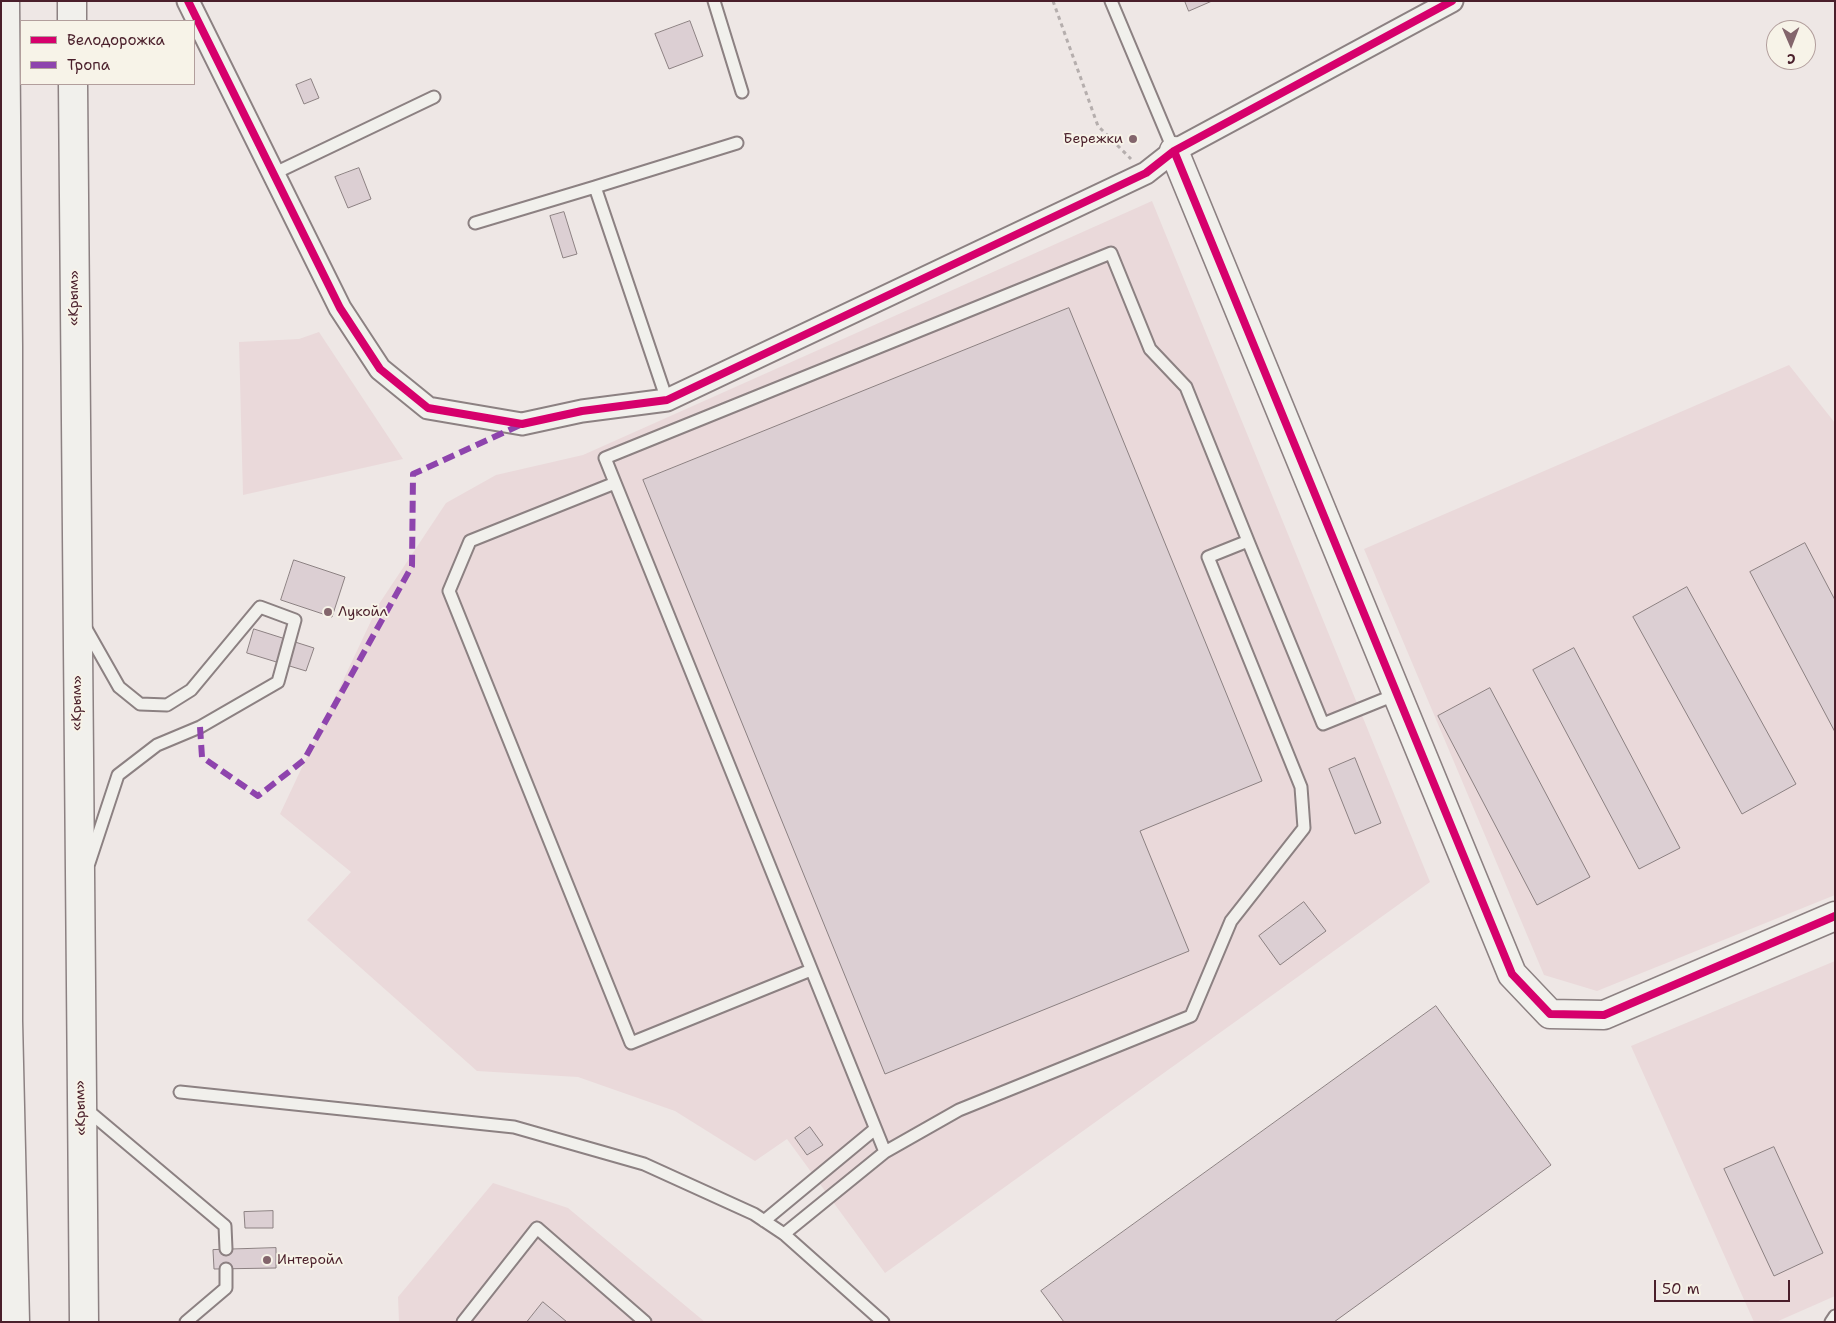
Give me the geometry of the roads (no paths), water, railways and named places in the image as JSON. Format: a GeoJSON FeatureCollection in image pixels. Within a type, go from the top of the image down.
{"type":"FeatureCollection","features":[{"type":"Feature","properties":{"kind":"main road"},"geometry":{"type":"LineString","coordinates":[[5,6],[8,346],[8,1021],[15,1322]]}},
{"type":"Feature","properties":{"kind":"main road","name":"«Крым»"},"geometry":{"type":"LineString","coordinates":[[73,85],[78,893],[84,1322]]}},
{"type":"Feature","properties":{"kind":"main road"},"geometry":{"type":"LineString","coordinates":[[1174,151],[1512,974],[1550,1014],[1604,1015],[1835,916]]}},
{"type":"Feature","properties":{"kind":"main road"},"geometry":{"type":"LineString","coordinates":[[2,1105],[8,1021]]}},
{"type":"Feature","properties":{"kind":"street"},"geometry":{"type":"LineString","coordinates":[[188,1],[340,308],[380,369],[428,408],[522,424],[582,411],[667,400],[1146,173],[1174,151],[1452,1]]}},
{"type":"Feature","properties":{"kind":"lane"},"geometry":{"type":"LineString","coordinates":[[714,1],[742,92]]}},
{"type":"Feature","properties":{"kind":"lane"},"geometry":{"type":"LineString","coordinates":[[1111,1],[1174,151]]}},
{"type":"Feature","properties":{"kind":"lane"},"geometry":{"type":"LineString","coordinates":[[273,174],[434,97]]}},
{"type":"Feature","properties":{"kind":"lane"},"geometry":{"type":"LineString","coordinates":[[475,223],[737,143]]}},
{"type":"Feature","properties":{"kind":"lane"},"geometry":{"type":"LineString","coordinates":[[595,187],[667,400]]}},
{"type":"Feature","properties":{"kind":"lane"},"geometry":{"type":"LineString","coordinates":[[885,1152],[605,458],[1111,253],[1150,349],[1186,387],[1323,724],[1397,694]]}},
{"type":"Feature","properties":{"kind":"lane"},"geometry":{"type":"LineString","coordinates":[[615,483],[470,542],[449,591],[508,739],[631,1043],[811,970]]}},
{"type":"Feature","properties":{"kind":"lane"},"geometry":{"type":"LineString","coordinates":[[784,1234],[885,1152],[959,1110],[1191,1016],[1231,921],[1304,828],[1301,787],[1208,557],[1248,541]]}},
{"type":"Feature","properties":{"kind":"lane"},"geometry":{"type":"LineString","coordinates":[[76,612],[119,688],[140,704],[167,705],[191,690],[260,607],[294,620],[278,682],[200,727],[157,745],[118,775],[78,893]]}},
{"type":"Feature","properties":{"kind":"lane"},"geometry":{"type":"LineString","coordinates":[[180,1092],[514,1127],[644,1164],[754,1214],[784,1234],[882,1322]]}},
{"type":"Feature","properties":{"kind":"lane"},"geometry":{"type":"LineString","coordinates":[[81,1105],[225,1226],[226,1249]]}},
{"type":"Feature","properties":{"kind":"lane"},"geometry":{"type":"LineString","coordinates":[[764,1221],[875,1129]]}},
{"type":"Feature","properties":{"kind":"lane"},"geometry":{"type":"LineString","coordinates":[[463,1322],[537,1228],[645,1322]]}},
{"type":"Feature","properties":{"kind":"lane"},"geometry":{"type":"LineString","coordinates":[[186,1322],[226,1288],[226,1269]]}},
{"type":"Feature","properties":{"kind":"lane"},"geometry":{"type":"LineString","coordinates":[[1831,1322],[1835,1316]]}},
{"type":"Feature","properties":{"kind":"place","name":"Бережки"},"geometry":{"type":"Point","coordinates":[1133,139]}},
{"type":"Feature","properties":{"kind":"place","name":"Лукойл"},"geometry":{"type":"Point","coordinates":[328,612]}},
{"type":"Feature","properties":{"kind":"place","name":"Интеройл"},"geometry":{"type":"Point","coordinates":[267,1260]}}]}
